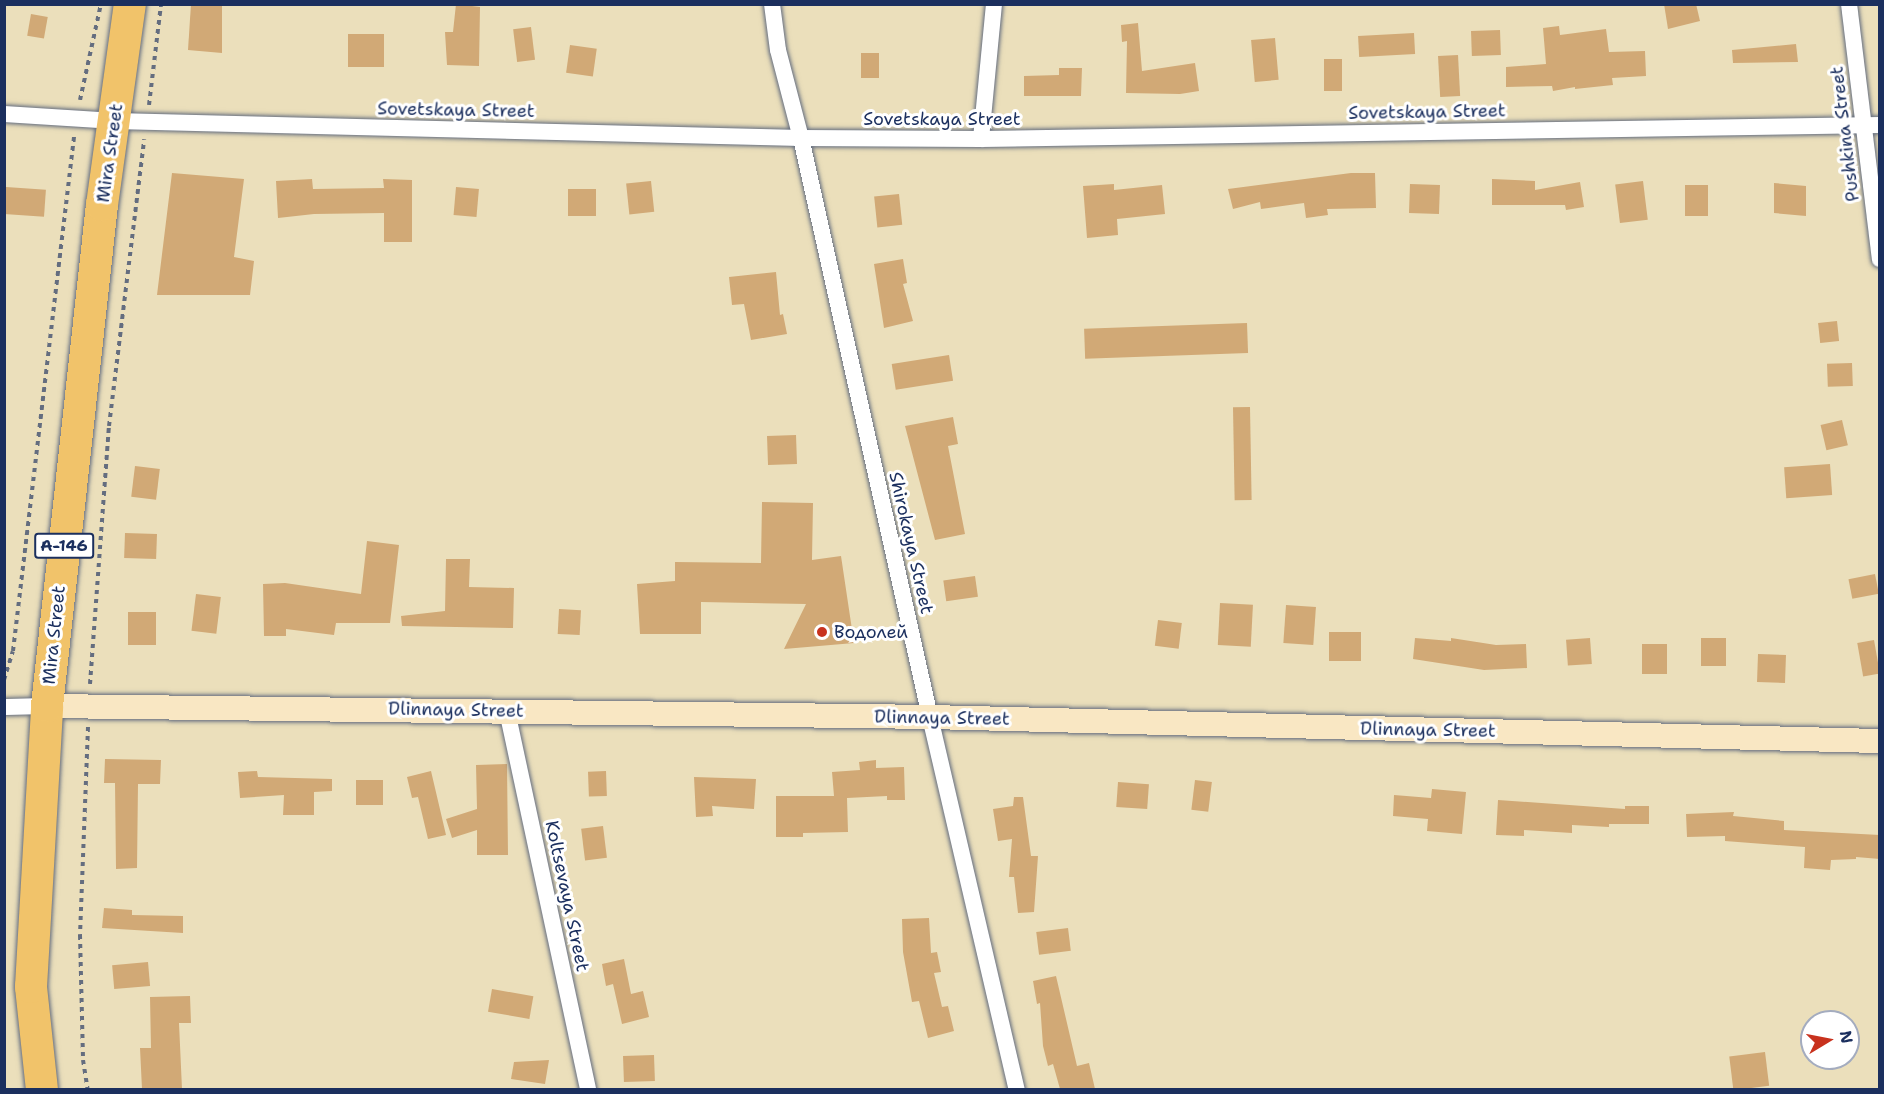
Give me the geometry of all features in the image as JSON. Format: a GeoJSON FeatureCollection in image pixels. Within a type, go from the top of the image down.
{"type":"FeatureCollection","features":[{"type":"Feature","properties":{"kind":"highway","name":"Mira Street"},"geometry":{"type":"LineString","coordinates":[[42,1089],[31,987],[46,706],[102,205],[116,121],[130,4]]}},
{"type":"Feature","properties":{"kind":"main road","name":"Dlinnaya Street"},"geometry":{"type":"LineString","coordinates":[[46,706],[930,717],[1880,741]]}},
{"type":"Feature","properties":{"kind":"street","name":"Shirokaya Street"},"geometry":{"type":"LineString","coordinates":[[772,4],[778,50],[801,138],[930,717],[1017,1089]]}},
{"type":"Feature","properties":{"kind":"street"},"geometry":{"type":"LineString","coordinates":[[981,139],[994,4]]}},
{"type":"Feature","properties":{"kind":"street","name":"Pushkina Street"},"geometry":{"type":"LineString","coordinates":[[1849,4],[1872,125],[1880,259]]}},
{"type":"Feature","properties":{"kind":"street","name":"Sovetskaya Street"},"geometry":{"type":"LineString","coordinates":[[4,114],[116,121],[801,138],[981,139],[1872,125]]}},
{"type":"Feature","properties":{"kind":"street","name":"Dlinnaya Street"},"geometry":{"type":"LineString","coordinates":[[4,706],[46,706]]}},
{"type":"Feature","properties":{"kind":"street","name":"Koltsevaya Street"},"geometry":{"type":"LineString","coordinates":[[507,711],[588,1089]]}},
{"type":"Feature","properties":{"kind":"path"},"geometry":{"type":"LineString","coordinates":[[4,680],[13,651],[76,118],[101,4]]}},
{"type":"Feature","properties":{"kind":"path"},"geometry":{"type":"LineString","coordinates":[[88,1089],[83,1060],[80,935],[88,707],[110,426],[161,4]]}},
{"type":"Feature","properties":{"kind":"building"},"geometry":{"type":"Polygon","coordinates":[[[191,4],[222,4],[222,53],[188,50],[191,4]]]}},
{"type":"Feature","properties":{"kind":"building"},"geometry":{"type":"Polygon","coordinates":[[[456,4],[480,7],[479,66],[447,65],[445,32],[453,32],[456,4]]]}},
{"type":"Feature","properties":{"kind":"building"},"geometry":{"type":"Polygon","coordinates":[[[1664,4],[1696,4],[1700,21],[1668,29],[1664,4]]]}},
{"type":"Feature","properties":{"kind":"building"},"geometry":{"type":"Polygon","coordinates":[[[31,14],[48,17],[44,39],[27,36],[31,14]]]}},
{"type":"Feature","properties":{"kind":"building"},"geometry":{"type":"Polygon","coordinates":[[[1138,23],[1142,71],[1195,63],[1199,91],[1180,94],[1126,93],[1127,41],[1122,42],[1121,25],[1138,23]]]}},
{"type":"Feature","properties":{"kind":"building"},"geometry":{"type":"Polygon","coordinates":[[[1559,26],[1560,35],[1606,29],[1609,52],[1645,51],[1646,76],[1612,78],[1613,85],[1553,91],[1552,86],[1506,87],[1506,67],[1546,64],[1543,28],[1559,26]]]}},
{"type":"Feature","properties":{"kind":"building"},"geometry":{"type":"Polygon","coordinates":[[[531,27],[535,60],[517,62],[513,29],[531,27]]]}},
{"type":"Feature","properties":{"kind":"building"},"geometry":{"type":"Polygon","coordinates":[[[1500,30],[1501,55],[1472,56],[1471,31],[1500,30]]]}},
{"type":"Feature","properties":{"kind":"building"},"geometry":{"type":"Polygon","coordinates":[[[1414,33],[1415,54],[1359,57],[1358,36],[1414,33]]]}},
{"type":"Feature","properties":{"kind":"building"},"geometry":{"type":"Polygon","coordinates":[[[348,34],[384,34],[384,67],[348,67],[348,34]]]}},
{"type":"Feature","properties":{"kind":"building"},"geometry":{"type":"Polygon","coordinates":[[[1275,38],[1279,80],[1255,82],[1251,40],[1275,38]]]}},
{"type":"Feature","properties":{"kind":"building"},"geometry":{"type":"Polygon","coordinates":[[[1796,44],[1798,62],[1733,63],[1732,50],[1796,44]]]}},
{"type":"Feature","properties":{"kind":"building"},"geometry":{"type":"Polygon","coordinates":[[[570,45],[597,49],[593,76],[566,73],[570,45]]]}},
{"type":"Feature","properties":{"kind":"building"},"geometry":{"type":"Polygon","coordinates":[[[861,53],[879,53],[879,78],[861,78],[861,53]]]}},
{"type":"Feature","properties":{"kind":"building"},"geometry":{"type":"Polygon","coordinates":[[[1458,55],[1460,96],[1440,97],[1438,56],[1458,55]]]}},
{"type":"Feature","properties":{"kind":"building"},"geometry":{"type":"Polygon","coordinates":[[[1324,59],[1342,59],[1342,91],[1324,91],[1324,59]]]}},
{"type":"Feature","properties":{"kind":"building"},"geometry":{"type":"Polygon","coordinates":[[[1059,68],[1082,68],[1081,96],[1024,96],[1024,76],[1059,75],[1059,68]]]}},
{"type":"Feature","properties":{"kind":"building"},"geometry":{"type":"Polygon","coordinates":[[[172,173],[244,179],[234,257],[254,261],[250,295],[157,295],[172,173]]]}},
{"type":"Feature","properties":{"kind":"building"},"geometry":{"type":"Polygon","coordinates":[[[1351,173],[1375,173],[1376,208],[1327,209],[1328,215],[1306,218],[1304,203],[1261,209],[1260,202],[1233,209],[1228,189],[1351,173]]]}},
{"type":"Feature","properties":{"kind":"building"},"geometry":{"type":"Polygon","coordinates":[[[312,179],[313,189],[384,188],[383,179],[412,180],[412,242],[384,242],[384,213],[314,214],[278,218],[276,181],[312,179]]]}},
{"type":"Feature","properties":{"kind":"building"},"geometry":{"type":"Polygon","coordinates":[[[1492,179],[1535,181],[1535,190],[1580,182],[1584,207],[1566,210],[1565,205],[1492,205],[1492,179]]]}},
{"type":"Feature","properties":{"kind":"building"},"geometry":{"type":"Polygon","coordinates":[[[651,181],[654,212],[629,214],[626,184],[651,181]]]}},
{"type":"Feature","properties":{"kind":"building"},"geometry":{"type":"Polygon","coordinates":[[[1643,181],[1648,220],[1620,223],[1615,184],[1643,181]]]}},
{"type":"Feature","properties":{"kind":"building"},"geometry":{"type":"Polygon","coordinates":[[[1774,183],[1806,186],[1806,216],[1774,213],[1774,183]]]}},
{"type":"Feature","properties":{"kind":"building"},"geometry":{"type":"Polygon","coordinates":[[[1114,184],[1114,190],[1162,185],[1165,214],[1117,219],[1118,235],[1087,238],[1083,186],[1114,184]]]}},
{"type":"Feature","properties":{"kind":"building"},"geometry":{"type":"Polygon","coordinates":[[[1410,184],[1440,185],[1439,214],[1409,213],[1410,184]]]}},
{"type":"Feature","properties":{"kind":"building"},"geometry":{"type":"Polygon","coordinates":[[[1685,185],[1708,185],[1708,216],[1685,216],[1685,185]]]}},
{"type":"Feature","properties":{"kind":"building"},"geometry":{"type":"Polygon","coordinates":[[[6,187],[46,190],[44,217],[4,214],[6,187]]]}},
{"type":"Feature","properties":{"kind":"building"},"geometry":{"type":"Polygon","coordinates":[[[456,187],[479,189],[476,217],[454,215],[456,187]]]}},
{"type":"Feature","properties":{"kind":"building"},"geometry":{"type":"Polygon","coordinates":[[[568,189],[596,189],[596,216],[568,216],[568,189]]]}},
{"type":"Feature","properties":{"kind":"building"},"geometry":{"type":"Polygon","coordinates":[[[899,194],[902,225],[877,227],[874,197],[899,194]]]}},
{"type":"Feature","properties":{"kind":"building"},"geometry":{"type":"Polygon","coordinates":[[[903,259],[907,283],[903,284],[913,321],[884,328],[874,264],[903,259]]]}},
{"type":"Feature","properties":{"kind":"building"},"geometry":{"type":"Polygon","coordinates":[[[776,272],[780,315],[783,314],[787,334],[751,340],[744,304],[732,305],[729,277],[776,272]]]}},
{"type":"Feature","properties":{"kind":"building"},"geometry":{"type":"Polygon","coordinates":[[[1837,321],[1839,341],[1820,343],[1818,323],[1837,321]]]}},
{"type":"Feature","properties":{"kind":"building"},"geometry":{"type":"Polygon","coordinates":[[[1247,323],[1248,353],[1085,359],[1084,329],[1247,323]]]}},
{"type":"Feature","properties":{"kind":"building"},"geometry":{"type":"Polygon","coordinates":[[[949,355],[953,381],[896,390],[892,364],[949,355]]]}},
{"type":"Feature","properties":{"kind":"building"},"geometry":{"type":"Polygon","coordinates":[[[1852,363],[1853,386],[1828,387],[1827,364],[1852,363]]]}},
{"type":"Feature","properties":{"kind":"building"},"geometry":{"type":"Polygon","coordinates":[[[1233,407],[1250,407],[1252,500],[1235,500],[1233,407]]]}},
{"type":"Feature","properties":{"kind":"building"},"geometry":{"type":"Polygon","coordinates":[[[953,417],[958,444],[948,446],[965,534],[935,540],[905,426],[953,417]]]}},
{"type":"Feature","properties":{"kind":"building"},"geometry":{"type":"Polygon","coordinates":[[[1842,420],[1848,445],[1826,450],[1821,425],[1842,420]]]}},
{"type":"Feature","properties":{"kind":"building"},"geometry":{"type":"Polygon","coordinates":[[[796,435],[797,464],[768,465],[767,436],[796,435]]]}},
{"type":"Feature","properties":{"kind":"building"},"geometry":{"type":"Polygon","coordinates":[[[1830,464],[1832,495],[1786,498],[1784,467],[1830,464]]]}},
{"type":"Feature","properties":{"kind":"building"},"geometry":{"type":"Polygon","coordinates":[[[135,466],[160,469],[156,500],[131,497],[135,466]]]}},
{"type":"Feature","properties":{"kind":"building"},"geometry":{"type":"Polygon","coordinates":[[[762,502],[813,503],[812,560],[841,556],[854,643],[784,649],[806,604],[701,602],[701,634],[640,634],[637,584],[675,581],[675,562],[761,563],[762,502]]]}},
{"type":"Feature","properties":{"kind":"building"},"geometry":{"type":"Polygon","coordinates":[[[125,533],[157,534],[156,559],[124,558],[125,533]]]}},
{"type":"Feature","properties":{"kind":"building"},"geometry":{"type":"Polygon","coordinates":[[[367,541],[399,545],[390,623],[336,623],[334,635],[286,629],[286,636],[264,636],[263,584],[285,583],[361,594],[367,541]]]}},
{"type":"Feature","properties":{"kind":"building"},"geometry":{"type":"Polygon","coordinates":[[[446,559],[470,559],[469,587],[514,588],[513,628],[402,626],[401,616],[445,611],[446,559]]]}},
{"type":"Feature","properties":{"kind":"building"},"geometry":{"type":"Polygon","coordinates":[[[1875,574],[1879,594],[1852,599],[1848,579],[1875,574]]]}},
{"type":"Feature","properties":{"kind":"building"},"geometry":{"type":"Polygon","coordinates":[[[975,576],[978,597],[946,601],[943,580],[975,576]]]}},
{"type":"Feature","properties":{"kind":"building"},"geometry":{"type":"Polygon","coordinates":[[[196,594],[221,597],[216,634],[191,631],[196,594]]]}},
{"type":"Feature","properties":{"kind":"building"},"geometry":{"type":"Polygon","coordinates":[[[1220,603],[1253,605],[1251,647],[1218,645],[1220,603]]]}},
{"type":"Feature","properties":{"kind":"building"},"geometry":{"type":"Polygon","coordinates":[[[1286,605],[1316,607],[1313,645],[1283,643],[1286,605]]]}},
{"type":"Feature","properties":{"kind":"building"},"geometry":{"type":"Polygon","coordinates":[[[559,609],[581,610],[580,635],[558,634],[559,609]]]}},
{"type":"Feature","properties":{"kind":"building"},"geometry":{"type":"Polygon","coordinates":[[[128,612],[156,612],[156,645],[128,645],[128,612]]]}},
{"type":"Feature","properties":{"kind":"building"},"geometry":{"type":"Polygon","coordinates":[[[1158,620],[1182,623],[1179,649],[1155,646],[1158,620]]]}},
{"type":"Feature","properties":{"kind":"building"},"geometry":{"type":"Polygon","coordinates":[[[1329,632],[1361,632],[1361,661],[1329,661],[1329,632]]]}},
{"type":"Feature","properties":{"kind":"building"},"geometry":{"type":"Polygon","coordinates":[[[1415,638],[1451,641],[1451,638],[1496,645],[1526,644],[1527,668],[1484,670],[1413,659],[1415,638]]]}},
{"type":"Feature","properties":{"kind":"building"},"geometry":{"type":"Polygon","coordinates":[[[1590,638],[1592,664],[1568,666],[1566,640],[1590,638]]]}},
{"type":"Feature","properties":{"kind":"building"},"geometry":{"type":"Polygon","coordinates":[[[1701,638],[1726,638],[1726,666],[1701,666],[1701,638]]]}},
{"type":"Feature","properties":{"kind":"building"},"geometry":{"type":"Polygon","coordinates":[[[1874,640],[1880,673],[1863,676],[1857,643],[1874,640]]]}},
{"type":"Feature","properties":{"kind":"building"},"geometry":{"type":"Polygon","coordinates":[[[1642,644],[1667,644],[1667,674],[1642,674],[1642,644]]]}},
{"type":"Feature","properties":{"kind":"building"},"geometry":{"type":"Polygon","coordinates":[[[1758,654],[1786,655],[1785,683],[1757,682],[1758,654]]]}},
{"type":"Feature","properties":{"kind":"building"},"geometry":{"type":"Polygon","coordinates":[[[105,759],[161,760],[160,784],[138,784],[137,868],[116,869],[115,783],[104,783],[105,759]]]}},
{"type":"Feature","properties":{"kind":"building"},"geometry":{"type":"Polygon","coordinates":[[[876,760],[876,768],[904,767],[905,800],[887,800],[887,796],[847,798],[848,832],[803,833],[803,837],[776,837],[776,796],[834,796],[832,772],[860,770],[859,762],[876,760]]]}},
{"type":"Feature","properties":{"kind":"building"},"geometry":{"type":"Polygon","coordinates":[[[507,764],[508,855],[477,855],[477,830],[452,838],[446,819],[477,809],[476,765],[507,764]]]}},
{"type":"Feature","properties":{"kind":"building"},"geometry":{"type":"Polygon","coordinates":[[[257,771],[258,777],[332,779],[332,791],[314,792],[314,815],[283,815],[284,795],[240,798],[238,772],[257,771]]]}},
{"type":"Feature","properties":{"kind":"building"},"geometry":{"type":"Polygon","coordinates":[[[431,771],[446,835],[428,839],[418,797],[412,798],[407,777],[431,771]]]}},
{"type":"Feature","properties":{"kind":"building"},"geometry":{"type":"Polygon","coordinates":[[[606,771],[607,796],[589,797],[588,772],[606,771]]]}},
{"type":"Feature","properties":{"kind":"building"},"geometry":{"type":"Polygon","coordinates":[[[694,777],[756,779],[754,809],[712,806],[713,816],[696,817],[694,777]]]}},
{"type":"Feature","properties":{"kind":"building"},"geometry":{"type":"Polygon","coordinates":[[[356,780],[383,780],[383,805],[356,805],[356,780]]]}},
{"type":"Feature","properties":{"kind":"building"},"geometry":{"type":"Polygon","coordinates":[[[1195,780],[1212,782],[1208,812],[1191,810],[1195,780]]]}},
{"type":"Feature","properties":{"kind":"building"},"geometry":{"type":"Polygon","coordinates":[[[1118,782],[1149,784],[1147,809],[1116,807],[1118,782]]]}},
{"type":"Feature","properties":{"kind":"building"},"geometry":{"type":"Polygon","coordinates":[[[1432,789],[1466,792],[1462,834],[1427,831],[1428,819],[1393,816],[1394,795],[1431,798],[1432,789]]]}},
{"type":"Feature","properties":{"kind":"building"},"geometry":{"type":"Polygon","coordinates":[[[1014,797],[1023,797],[1031,856],[1038,856],[1034,912],[1018,913],[1014,877],[1009,877],[1012,839],[998,841],[993,809],[1013,806],[1014,797]]]}},
{"type":"Feature","properties":{"kind":"building"},"geometry":{"type":"Polygon","coordinates":[[[1498,800],[1625,809],[1625,806],[1649,806],[1649,824],[1609,824],[1609,827],[1572,825],[1572,833],[1524,830],[1524,836],[1496,835],[1498,800]]]}},
{"type":"Feature","properties":{"kind":"building"},"geometry":{"type":"Polygon","coordinates":[[[1734,812],[1733,816],[1784,821],[1784,830],[1880,835],[1880,859],[1856,857],[1856,859],[1831,860],[1830,870],[1804,868],[1805,847],[1725,841],[1725,836],[1687,837],[1686,814],[1734,812]]]}},
{"type":"Feature","properties":{"kind":"building"},"geometry":{"type":"Polygon","coordinates":[[[603,826],[607,858],[585,860],[581,829],[603,826]]]}},
{"type":"Feature","properties":{"kind":"building"},"geometry":{"type":"Polygon","coordinates":[[[104,908],[132,910],[132,915],[183,916],[183,933],[102,928],[104,908]]]}},
{"type":"Feature","properties":{"kind":"building"},"geometry":{"type":"Polygon","coordinates":[[[929,918],[931,953],[937,952],[941,972],[934,973],[942,1007],[948,1006],[954,1031],[928,1038],[919,1001],[912,1002],[903,952],[902,919],[929,918]]]}},
{"type":"Feature","properties":{"kind":"building"},"geometry":{"type":"Polygon","coordinates":[[[1068,928],[1071,951],[1039,955],[1036,932],[1068,928]]]}},
{"type":"Feature","properties":{"kind":"building"},"geometry":{"type":"Polygon","coordinates":[[[624,959],[631,994],[643,991],[649,1017],[622,1024],[613,984],[606,986],[602,964],[624,959]]]}},
{"type":"Feature","properties":{"kind":"building"},"geometry":{"type":"Polygon","coordinates":[[[148,962],[150,986],[114,989],[112,965],[148,962]]]}},
{"type":"Feature","properties":{"kind":"building"},"geometry":{"type":"Polygon","coordinates":[[[1056,976],[1077,1066],[1089,1063],[1095,1089],[1060,1089],[1053,1064],[1048,1066],[1043,1046],[1040,1003],[1037,1004],[1033,981],[1056,976]]]}},
{"type":"Feature","properties":{"kind":"building"},"geometry":{"type":"Polygon","coordinates":[[[492,989],[533,996],[529,1019],[488,1012],[492,989]]]}},
{"type":"Feature","properties":{"kind":"building"},"geometry":{"type":"Polygon","coordinates":[[[190,996],[191,1023],[179,1023],[182,1089],[142,1089],[140,1048],[151,1048],[150,997],[190,996]]]}},
{"type":"Feature","properties":{"kind":"building"},"geometry":{"type":"Polygon","coordinates":[[[1765,1052],[1769,1086],[1733,1090],[1729,1056],[1765,1052]]]}},
{"type":"Feature","properties":{"kind":"building"},"geometry":{"type":"Polygon","coordinates":[[[654,1055],[655,1081],[624,1082],[623,1056],[654,1055]]]}},
{"type":"Feature","properties":{"kind":"building"},"geometry":{"type":"Polygon","coordinates":[[[549,1060],[545,1084],[511,1079],[514,1062],[549,1060]]]}},
{"type":"Feature","properties":{"kind":"place","name":"Водолей"},"geometry":{"type":"Point","coordinates":[822,632]}}]}
